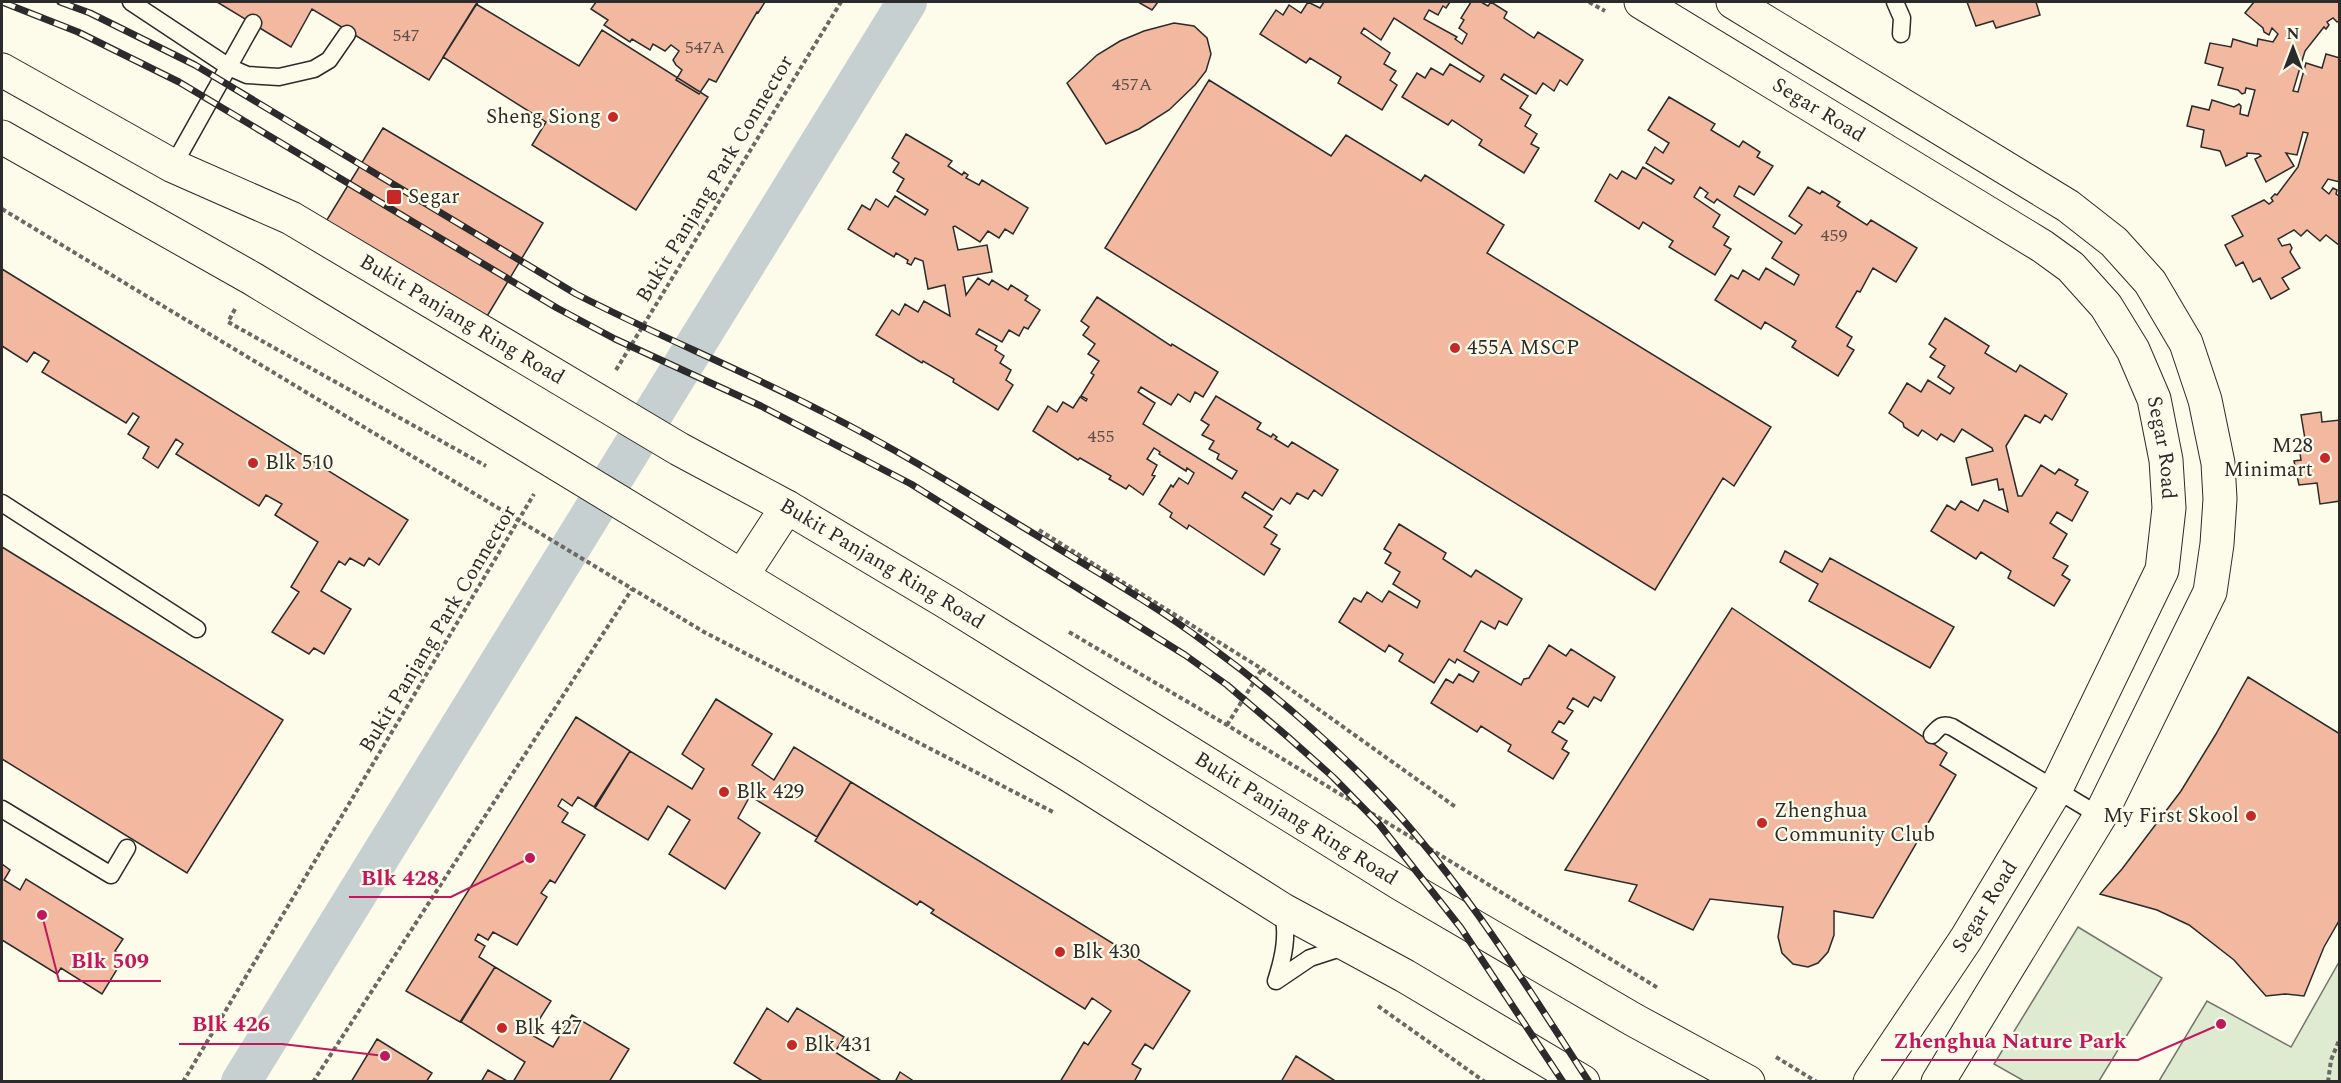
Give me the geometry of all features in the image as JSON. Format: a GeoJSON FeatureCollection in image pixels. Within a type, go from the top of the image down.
{"type":"FeatureCollection","features":[{"type":"Feature","properties":{"kind":"main road","name":"Segar Road"},"geometry":{"type":"LineString","coordinates":[[1641,2],[2042,246],[2071,267],[2106,306],[2133,350],[2154,399],[2166,460],[2169,508],[2162,570],[2055,791],[1966,939],[1870,1082]]}},
{"type":"Feature","properties":{"kind":"main road"},"geometry":{"type":"LineString","coordinates":[[1733,2],[2068,206],[2114,242],[2150,282],[2186,343],[2205,400],[2218,463],[2220,499],[2217,544],[2210,592],[2100,816],[1938,1082]]}},
{"type":"Feature","properties":{"kind":"main road","name":"Bukit Panjang Ring Road"},"geometry":{"type":"LineString","coordinates":[[2,70],[173,166],[291,218],[679,449],[787,507],[948,603],[1401,884],[1634,1020],[1748,1082]]}},
{"type":"Feature","properties":{"kind":"main road"},"geometry":{"type":"LineString","coordinates":[[2,136],[253,279],[1059,768],[1283,910],[1467,1012],[1582,1082]]}},
{"type":"Feature","properties":{"kind":"main road"},"geometry":{"type":"LineString","coordinates":[[742,576],[787,507]]}},
{"type":"Feature","properties":{"kind":"lane"},"geometry":{"type":"LineString","coordinates":[[1895,2],[1902,18],[1901,34]]}},
{"type":"Feature","properties":{"kind":"lane"},"geometry":{"type":"LineString","coordinates":[[136,3],[228,67],[247,75],[265,77],[292,75],[315,69],[329,60],[347,34]]}},
{"type":"Feature","properties":{"kind":"lane"},"geometry":{"type":"LineString","coordinates":[[173,166],[253,23]]}},
{"type":"Feature","properties":{"kind":"lane"},"geometry":{"type":"LineString","coordinates":[[2,504],[197,629]]}},
{"type":"Feature","properties":{"kind":"lane"},"geometry":{"type":"LineString","coordinates":[[1932,735],[1939,727],[1945,725],[1952,727],[2100,816]]}},
{"type":"Feature","properties":{"kind":"lane"},"geometry":{"type":"LineString","coordinates":[[2,809],[111,875],[127,848]]}},
{"type":"Feature","properties":{"kind":"lane"},"geometry":{"type":"LineString","coordinates":[[1283,910],[1287,930],[1286,944],[1276,981],[1310,958],[1348,946]]}},
{"type":"Feature","properties":{"kind":"path","name":"Bukit Panjang Park Connector"},"geometry":{"type":"LineString","coordinates":[[614,373],[841,2]]}},
{"type":"Feature","properties":{"kind":"path"},"geometry":{"type":"LineString","coordinates":[[1589,2],[1608,13]]}},
{"type":"Feature","properties":{"kind":"path"},"geometry":{"type":"LineString","coordinates":[[2,209],[704,632],[1060,815]]}},
{"type":"Feature","properties":{"kind":"path","name":"Bukit Panjang Park Connector"},"geometry":{"type":"LineString","coordinates":[[237,306],[228,322],[495,471]]}},
{"type":"Feature","properties":{"kind":"path","name":"Bukit Panjang Park Connector"},"geometry":{"type":"LineString","coordinates":[[183,1082],[536,494],[525,489]]}},
{"type":"Feature","properties":{"kind":"path"},"geometry":{"type":"LineString","coordinates":[[1039,530],[1262,669],[1457,808]]}},
{"type":"Feature","properties":{"kind":"path"},"geometry":{"type":"LineString","coordinates":[[313,1082],[632,589]]}},
{"type":"Feature","properties":{"kind":"path"},"geometry":{"type":"LineString","coordinates":[[1067,631],[1227,725],[1634,974]]}},
{"type":"Feature","properties":{"kind":"path"},"geometry":{"type":"LineString","coordinates":[[1227,725],[1262,669]]}},
{"type":"Feature","properties":{"kind":"path"},"geometry":{"type":"LineString","coordinates":[[1369,999],[1485,1082]]}},
{"type":"Feature","properties":{"kind":"path"},"geometry":{"type":"LineString","coordinates":[[2328,1082],[2331,1060],[2340,1038]]}},
{"type":"Feature","properties":{"kind":"green space"},"geometry":{"type":"Polygon","coordinates":[[[2078,927],[2162,978],[2099,1081],[2024,1081],[1994,1064],[2078,927]]]}},
{"type":"Feature","properties":{"kind":"green space"},"geometry":{"type":"Polygon","coordinates":[[[2339,962],[2339,1081],[2159,1081],[2207,1001],[2291,1047],[2339,962]]]}},
{"type":"Feature","properties":{"kind":"building"},"geometry":{"type":"Polygon","coordinates":[[[217,2],[478,2],[429,80],[312,9],[291,47],[217,2]]]}},
{"type":"Feature","properties":{"kind":"building"},"geometry":{"type":"Polygon","coordinates":[[[596,2],[765,2],[716,82],[709,79],[699,94],[676,80],[682,70],[673,60],[679,51],[671,45],[665,51],[653,44],[650,50],[632,39],[630,42],[604,25],[608,20],[591,9],[596,2]]]}},
{"type":"Feature","properties":{"kind":"building"},"geometry":{"type":"Polygon","coordinates":[[[1138,2],[1158,2],[1152,10],[1138,2]]]}},
{"type":"Feature","properties":{"kind":"building"},"geometry":{"type":"Polygon","coordinates":[[[1308,2],[1320,8],[1324,2],[1450,2],[1446,8],[1443,6],[1438,15],[1429,10],[1424,19],[1457,37],[1455,39],[1462,44],[1467,34],[1459,28],[1464,20],[1461,18],[1471,2],[1481,2],[1488,6],[1491,2],[1507,12],[1504,18],[1534,38],[1538,32],[1583,60],[1567,85],[1560,80],[1554,91],[1543,83],[1536,94],[1504,74],[1501,79],[1528,96],[1520,108],[1531,115],[1525,126],[1537,134],[1531,144],[1539,148],[1524,173],[1479,145],[1482,140],[1452,120],[1448,125],[1402,97],[1417,73],[1425,78],[1431,68],[1443,75],[1450,64],[1480,82],[1484,76],[1394,18],[1381,40],[1364,28],[1361,33],[1390,53],[1384,64],[1396,71],[1390,80],[1397,85],[1382,110],[1338,83],[1341,77],[1310,58],[1306,63],[1260,34],[1276,10],[1283,15],[1289,5],[1301,13],[1308,2]]]}},
{"type":"Feature","properties":{"kind":"building"},"geometry":{"type":"Polygon","coordinates":[[[1967,2],[2036,2],[2040,15],[1996,28],[1993,21],[1976,26],[1967,2]]]}},
{"type":"Feature","properties":{"kind":"building"},"geometry":{"type":"Polygon","coordinates":[[[2254,2],[2340,2],[2340,21],[2337,22],[2333,18],[2327,22],[2329,25],[2326,29],[2324,27],[2305,51],[2293,91],[2298,92],[2306,63],[2322,68],[2326,54],[2340,58],[2340,182],[2328,179],[2322,188],[2329,194],[2333,188],[2337,190],[2336,194],[2340,197],[2340,246],[2326,235],[2320,241],[2307,230],[2301,236],[2294,230],[2278,239],[2282,246],[2290,244],[2292,248],[2290,252],[2300,268],[2282,278],[2289,289],[2271,299],[2260,278],[2253,282],[2243,262],[2236,266],[2225,245],[2243,236],[2232,216],[2264,200],[2269,204],[2273,201],[2271,198],[2277,195],[2298,167],[2308,133],[2303,132],[2297,155],[2286,153],[2294,166],[2266,182],[2255,159],[2261,156],[2259,154],[2247,153],[2247,156],[2226,166],[2220,151],[2201,147],[2204,130],[2187,126],[2192,106],[2209,110],[2212,100],[2234,107],[2239,104],[2240,114],[2248,116],[2255,90],[2246,88],[2245,93],[2242,94],[2238,90],[2218,85],[2223,68],[2205,63],[2210,43],[2231,47],[2233,39],[2257,46],[2258,39],[2273,42],[2278,34],[2272,28],[2269,35],[2264,32],[2263,28],[2245,13],[2254,2]]]}},
{"type":"Feature","properties":{"kind":"building"},"geometry":{"type":"Polygon","coordinates":[[[476,4],[579,66],[602,30],[708,97],[636,210],[532,145],[546,122],[443,57],[476,4]]]}},
{"type":"Feature","properties":{"kind":"building"},"geometry":{"type":"Polygon","coordinates":[[[1174,23],[1194,26],[1207,38],[1211,54],[1206,71],[1169,110],[1139,129],[1106,144],[1067,83],[1097,55],[1120,41],[1144,31],[1174,23]]]}},
{"type":"Feature","properties":{"kind":"building","name":"455A MSCP"},"geometry":{"type":"Polygon","coordinates":[[[1209,80],[1331,156],[1346,135],[1421,181],[1425,175],[1504,225],[1487,253],[1771,427],[1734,486],[1723,478],[1655,590],[1105,248],[1209,80]]]}},
{"type":"Feature","properties":{"kind":"building"},"geometry":{"type":"Polygon","coordinates":[[[1669,97],[1715,124],[1711,130],[1739,147],[1743,141],[1760,152],[1757,157],[1773,166],[1754,195],[1739,186],[1734,196],[1795,234],[1802,225],[1789,216],[1808,187],[1820,194],[1822,191],[1840,202],[1837,206],[1867,225],[1871,220],[1917,248],[1896,282],[1873,268],[1860,292],[1857,291],[1836,327],[1852,337],[1847,346],[1854,350],[1838,376],[1792,347],[1796,341],[1765,322],[1761,329],[1715,300],[1731,275],[1738,279],[1743,270],[1759,280],[1766,268],[1794,285],[1799,275],[1772,258],[1782,242],[1717,199],[1714,203],[1705,197],[1708,193],[1700,187],[1694,197],[1720,215],[1713,227],[1729,237],[1724,245],[1731,249],[1715,275],[1669,247],[1673,241],[1643,222],[1639,229],[1595,201],[1610,174],[1617,179],[1622,171],[1636,179],[1643,167],[1671,184],[1674,180],[1646,163],[1655,147],[1663,153],[1669,143],[1648,130],[1669,97]]]}},
{"type":"Feature","properties":{"kind":"building"},"geometry":{"type":"Polygon","coordinates":[[[383,128],[543,223],[486,318],[325,223],[383,128]]]}},
{"type":"Feature","properties":{"kind":"building"},"geometry":{"type":"Polygon","coordinates":[[[906,134],[952,161],[948,166],[962,175],[964,172],[968,175],[966,178],[979,185],[982,180],[1028,208],[1013,234],[1005,229],[999,238],[988,231],[980,242],[955,226],[953,227],[958,250],[987,245],[992,272],[963,277],[966,295],[978,278],[989,285],[992,280],[1008,290],[1011,285],[1028,296],[1025,300],[1040,310],[1028,329],[1024,327],[1019,336],[1009,330],[1002,342],[979,329],[976,334],[997,346],[995,350],[1004,356],[1000,363],[1011,370],[1006,380],[1013,385],[998,410],[953,382],[954,379],[876,335],[892,310],[899,315],[905,304],[918,312],[924,301],[950,316],[945,285],[928,289],[923,261],[915,258],[911,265],[907,263],[908,260],[896,253],[894,257],[848,229],[862,205],[870,210],[876,199],[888,207],[895,196],[925,215],[928,210],[897,191],[904,179],[893,172],[899,163],[892,158],[906,134]]]}},
{"type":"Feature","properties":{"kind":"building","name":"Blk 510"},"geometry":{"type":"Polygon","coordinates":[[[2,269],[408,520],[379,565],[369,558],[364,566],[350,558],[345,565],[339,561],[321,591],[351,609],[324,654],[314,648],[309,654],[272,632],[299,592],[291,587],[318,542],[275,515],[282,504],[266,495],[259,506],[176,454],[183,444],[176,439],[158,468],[143,458],[149,447],[128,434],[139,417],[133,413],[126,423],[42,372],[49,361],[34,352],[27,362],[2,346],[2,269]]]}},
{"type":"Feature","properties":{"kind":"building"},"geometry":{"type":"Polygon","coordinates":[[[1097,297],[1171,346],[1172,344],[1218,372],[1203,397],[1195,392],[1190,402],[1178,394],[1171,405],[1141,387],[1138,392],[1155,403],[1143,424],[1232,479],[1237,471],[1217,459],[1219,454],[1209,449],[1214,441],[1202,435],[1209,425],[1201,420],[1216,396],[1261,423],[1257,429],[1271,437],[1273,434],[1277,437],[1275,439],[1288,447],[1292,442],[1338,470],[1322,496],[1314,490],[1308,499],[1297,493],[1290,504],[1281,498],[1273,510],[1245,492],[1242,497],[1272,516],[1264,527],[1277,535],[1271,544],[1280,549],[1264,575],[1189,525],[1187,529],[1170,517],[1172,513],[1159,504],[1171,485],[1173,487],[1179,478],[1188,484],[1194,473],[1187,468],[1186,471],[1159,454],[1160,452],[1154,448],[1147,459],[1157,465],[1152,475],[1155,476],[1143,495],[1129,485],[1126,489],[1109,479],[1111,476],[1080,458],[1078,460],[1033,431],[1048,406],[1057,412],[1063,402],[1073,408],[1080,397],[1086,401],[1087,399],[1081,396],[1094,375],[1091,373],[1099,361],[1088,354],[1095,344],[1083,335],[1089,327],[1081,321],[1097,297]]]}},
{"type":"Feature","properties":{"kind":"building"},"geometry":{"type":"Polygon","coordinates":[[[1945,318],[1989,346],[1985,353],[2016,372],[2020,365],[2067,394],[2052,420],[2045,415],[2040,423],[2025,415],[2006,446],[2018,496],[2022,496],[2041,465],[2055,474],[2059,469],[2078,480],[2075,485],[2088,492],[2072,521],[2057,512],[2050,523],[2067,534],[2053,558],[2068,566],[2062,575],[2070,580],[2054,606],[2008,578],[2011,571],[1981,552],[1976,559],[1931,531],[1947,505],[1955,510],[1961,501],[1978,511],[1984,500],[2008,512],[2003,489],[1999,490],[1997,479],[1972,485],[1966,458],[1993,451],[1992,448],[1962,429],[1954,442],[1941,434],[1937,440],[1922,430],[1918,436],[1889,413],[1907,383],[1921,392],[1928,380],[1950,394],[1954,388],[1938,377],[1945,366],[1930,357],[1936,349],[1929,344],[1945,318]]]}},
{"type":"Feature","properties":{"kind":"building"},"geometry":{"type":"Polygon","coordinates":[[[2321,412],[2322,422],[2340,420],[2340,501],[2320,504],[2317,483],[2299,485],[2294,461],[2301,460],[2298,440],[2305,439],[2301,415],[2321,412]]]}},
{"type":"Feature","properties":{"kind":"building"},"geometry":{"type":"Polygon","coordinates":[[[1399,524],[1446,553],[1443,559],[1471,577],[1476,570],[1522,599],[1507,625],[1499,621],[1495,629],[1481,621],[1464,651],[1521,685],[1524,679],[1529,678],[1549,645],[1566,656],[1571,649],[1615,677],[1601,701],[1594,697],[1588,707],[1573,698],[1567,708],[1573,711],[1564,724],[1559,721],[1552,732],[1567,741],[1562,749],[1569,753],[1553,779],[1508,751],[1511,745],[1481,726],[1477,732],[1431,703],[1446,679],[1453,683],[1459,674],[1473,682],[1479,672],[1457,659],[1455,663],[1449,659],[1434,683],[1399,661],[1403,654],[1389,645],[1385,652],[1339,622],[1354,598],[1361,602],[1367,592],[1382,602],[1389,591],[1417,608],[1420,601],[1393,584],[1400,572],[1385,563],[1391,553],[1384,549],[1399,524]]]}},
{"type":"Feature","properties":{"kind":"building"},"geometry":{"type":"Polygon","coordinates":[[[2,547],[283,720],[187,873],[2,759],[2,547]]]}},
{"type":"Feature","properties":{"kind":"building"},"geometry":{"type":"Polygon","coordinates":[[[1785,551],[1822,572],[1830,558],[1954,627],[1930,668],[1809,601],[1818,584],[1780,562],[1785,551]]]}},
{"type":"Feature","properties":{"kind":"building","name":"Zhenghua Community Club"},"geometry":{"type":"Polygon","coordinates":[[[1732,608],[1947,753],[1940,765],[1956,775],[1873,918],[1834,911],[1834,935],[1828,952],[1818,963],[1808,967],[1793,964],[1782,953],[1778,937],[1783,907],[1710,899],[1693,930],[1629,901],[1637,885],[1565,870],[1732,608]]]}},
{"type":"Feature","properties":{"kind":"building","name":"My First Skool"},"geometry":{"type":"Polygon","coordinates":[[[2248,677],[2340,734],[2340,919],[2324,947],[2304,996],[2285,994],[2266,996],[2234,960],[2189,925],[2157,910],[2100,894],[2122,869],[2181,791],[2248,677]]]}},
{"type":"Feature","properties":{"kind":"building","name":"Blk 429"},"geometry":{"type":"Polygon","coordinates":[[[716,699],[772,734],[752,765],[774,780],[794,747],[851,782],[817,837],[750,796],[738,818],[760,833],[725,889],[669,854],[690,820],[668,806],[648,840],[595,808],[630,751],[692,789],[704,769],[682,754],[716,699]]]}},
{"type":"Feature","properties":{"kind":"building"},"geometry":{"type":"Polygon","coordinates":[[[576,717],[630,751],[594,807],[578,797],[572,806],[562,799],[558,806],[568,813],[562,822],[585,835],[555,883],[550,880],[541,893],[547,897],[517,945],[493,932],[488,940],[478,934],[475,940],[485,946],[479,957],[495,967],[460,1022],[406,991],[576,717]]]}},
{"type":"Feature","properties":{"kind":"building","name":"Blk 430"},"geometry":{"type":"Polygon","coordinates":[[[851,782],[1190,991],[1153,1049],[1145,1044],[1132,1064],[1141,1069],[1134,1082],[1060,1082],[1084,1042],[1088,1045],[1111,1011],[1092,998],[1085,1009],[931,913],[934,910],[920,901],[917,905],[815,841],[851,782]]]}},
{"type":"Feature","properties":{"kind":"building"},"geometry":{"type":"Polygon","coordinates":[[[2,864],[10,870],[4,880],[20,890],[26,879],[123,939],[115,951],[124,958],[102,994],[61,968],[57,974],[2,940],[2,864]]]}},
{"type":"Feature","properties":{"kind":"building","name":"Blk 427"},"geometry":{"type":"Polygon","coordinates":[[[495,967],[551,1001],[530,1034],[553,1047],[572,1015],[629,1049],[609,1082],[513,1082],[525,1062],[461,1022],[495,967]]]}},
{"type":"Feature","properties":{"kind":"building","name":"Blk 431"},"geometry":{"type":"Polygon","coordinates":[[[767,1008],[788,1022],[797,1008],[844,1037],[835,1052],[883,1082],[764,1082],[734,1063],[767,1008]]]}},
{"type":"Feature","properties":{"kind":"building"},"geometry":{"type":"Polygon","coordinates":[[[377,1039],[432,1073],[426,1082],[351,1082],[377,1039]]]}},
{"type":"Feature","properties":{"kind":"building"},"geometry":{"type":"Polygon","coordinates":[[[1296,1056],[1337,1082],[1281,1082],[1296,1056]]]}},
{"type":"Feature","properties":{"kind":"building","name":"Blk 427"},"geometry":{"type":"Polygon","coordinates":[[[488,1070],[509,1082],[481,1082],[488,1070]]]}},
{"type":"Feature","properties":{"kind":"building","name":"Blk 431"},"geometry":{"type":"Polygon","coordinates":[[[900,1072],[915,1082],[895,1082],[900,1072]]]}},
{"type":"Feature","properties":{"kind":"waterway"},"geometry":{"type":"LineString","coordinates":[[241,1082],[907,2]]}},
{"type":"Feature","properties":{"kind":"railway"},"geometry":{"type":"LineString","coordinates":[[2,2],[78,32],[179,82],[557,308],[615,339],[761,406],[911,484],[1185,655],[1227,685],[1288,737],[1333,777],[1379,824],[1461,928],[1563,1082]]}},
{"type":"Feature","properties":{"kind":"railway"},"geometry":{"type":"LineString","coordinates":[[60,2],[90,13],[195,65],[576,294],[794,398],[880,443],[1104,576],[1187,630],[1249,676],[1310,726],[1399,815],[1486,925],[1589,1082]]}},
{"type":"Feature","properties":{"kind":"place","name":"Sheng Siong"},"geometry":{"type":"Point","coordinates":[613,117]}},
{"type":"Feature","properties":{"kind":"place","name":"Segar"},"geometry":{"type":"Point","coordinates":[394,197]}},
{"type":"Feature","properties":{"kind":"place","name":"455A MSCP"},"geometry":{"type":"Point","coordinates":[1455,348]}},
{"type":"Feature","properties":{"kind":"place","name":"M28 Minimart"},"geometry":{"type":"Point","coordinates":[2325,458]}},
{"type":"Feature","properties":{"kind":"place","name":"Blk 510"},"geometry":{"type":"Point","coordinates":[253,463]}},
{"type":"Feature","properties":{"kind":"place","name":"Blk 429"},"geometry":{"type":"Point","coordinates":[724,792]}},
{"type":"Feature","properties":{"kind":"place","name":"My First Skool"},"geometry":{"type":"Point","coordinates":[2251,816]}},
{"type":"Feature","properties":{"kind":"place","name":"Zhenghua Community Club"},"geometry":{"type":"Point","coordinates":[1762,823]}},
{"type":"Feature","properties":{"kind":"place","name":"Blk 428"},"geometry":{"type":"Point","coordinates":[530,858]}},
{"type":"Feature","properties":{"kind":"place","name":"Blk 509"},"geometry":{"type":"Point","coordinates":[42,915]}},
{"type":"Feature","properties":{"kind":"place","name":"Blk 430"},"geometry":{"type":"Point","coordinates":[1060,952]}},
{"type":"Feature","properties":{"kind":"place","name":"Zhenghua Nature Park"},"geometry":{"type":"Point","coordinates":[2221,1024]}},
{"type":"Feature","properties":{"kind":"place","name":"Blk 427"},"geometry":{"type":"Point","coordinates":[502,1028]}},
{"type":"Feature","properties":{"kind":"place","name":"Blk 431"},"geometry":{"type":"Point","coordinates":[792,1045]}},
{"type":"Feature","properties":{"kind":"place","name":"Blk 426"},"geometry":{"type":"Point","coordinates":[385,1056]}}]}
